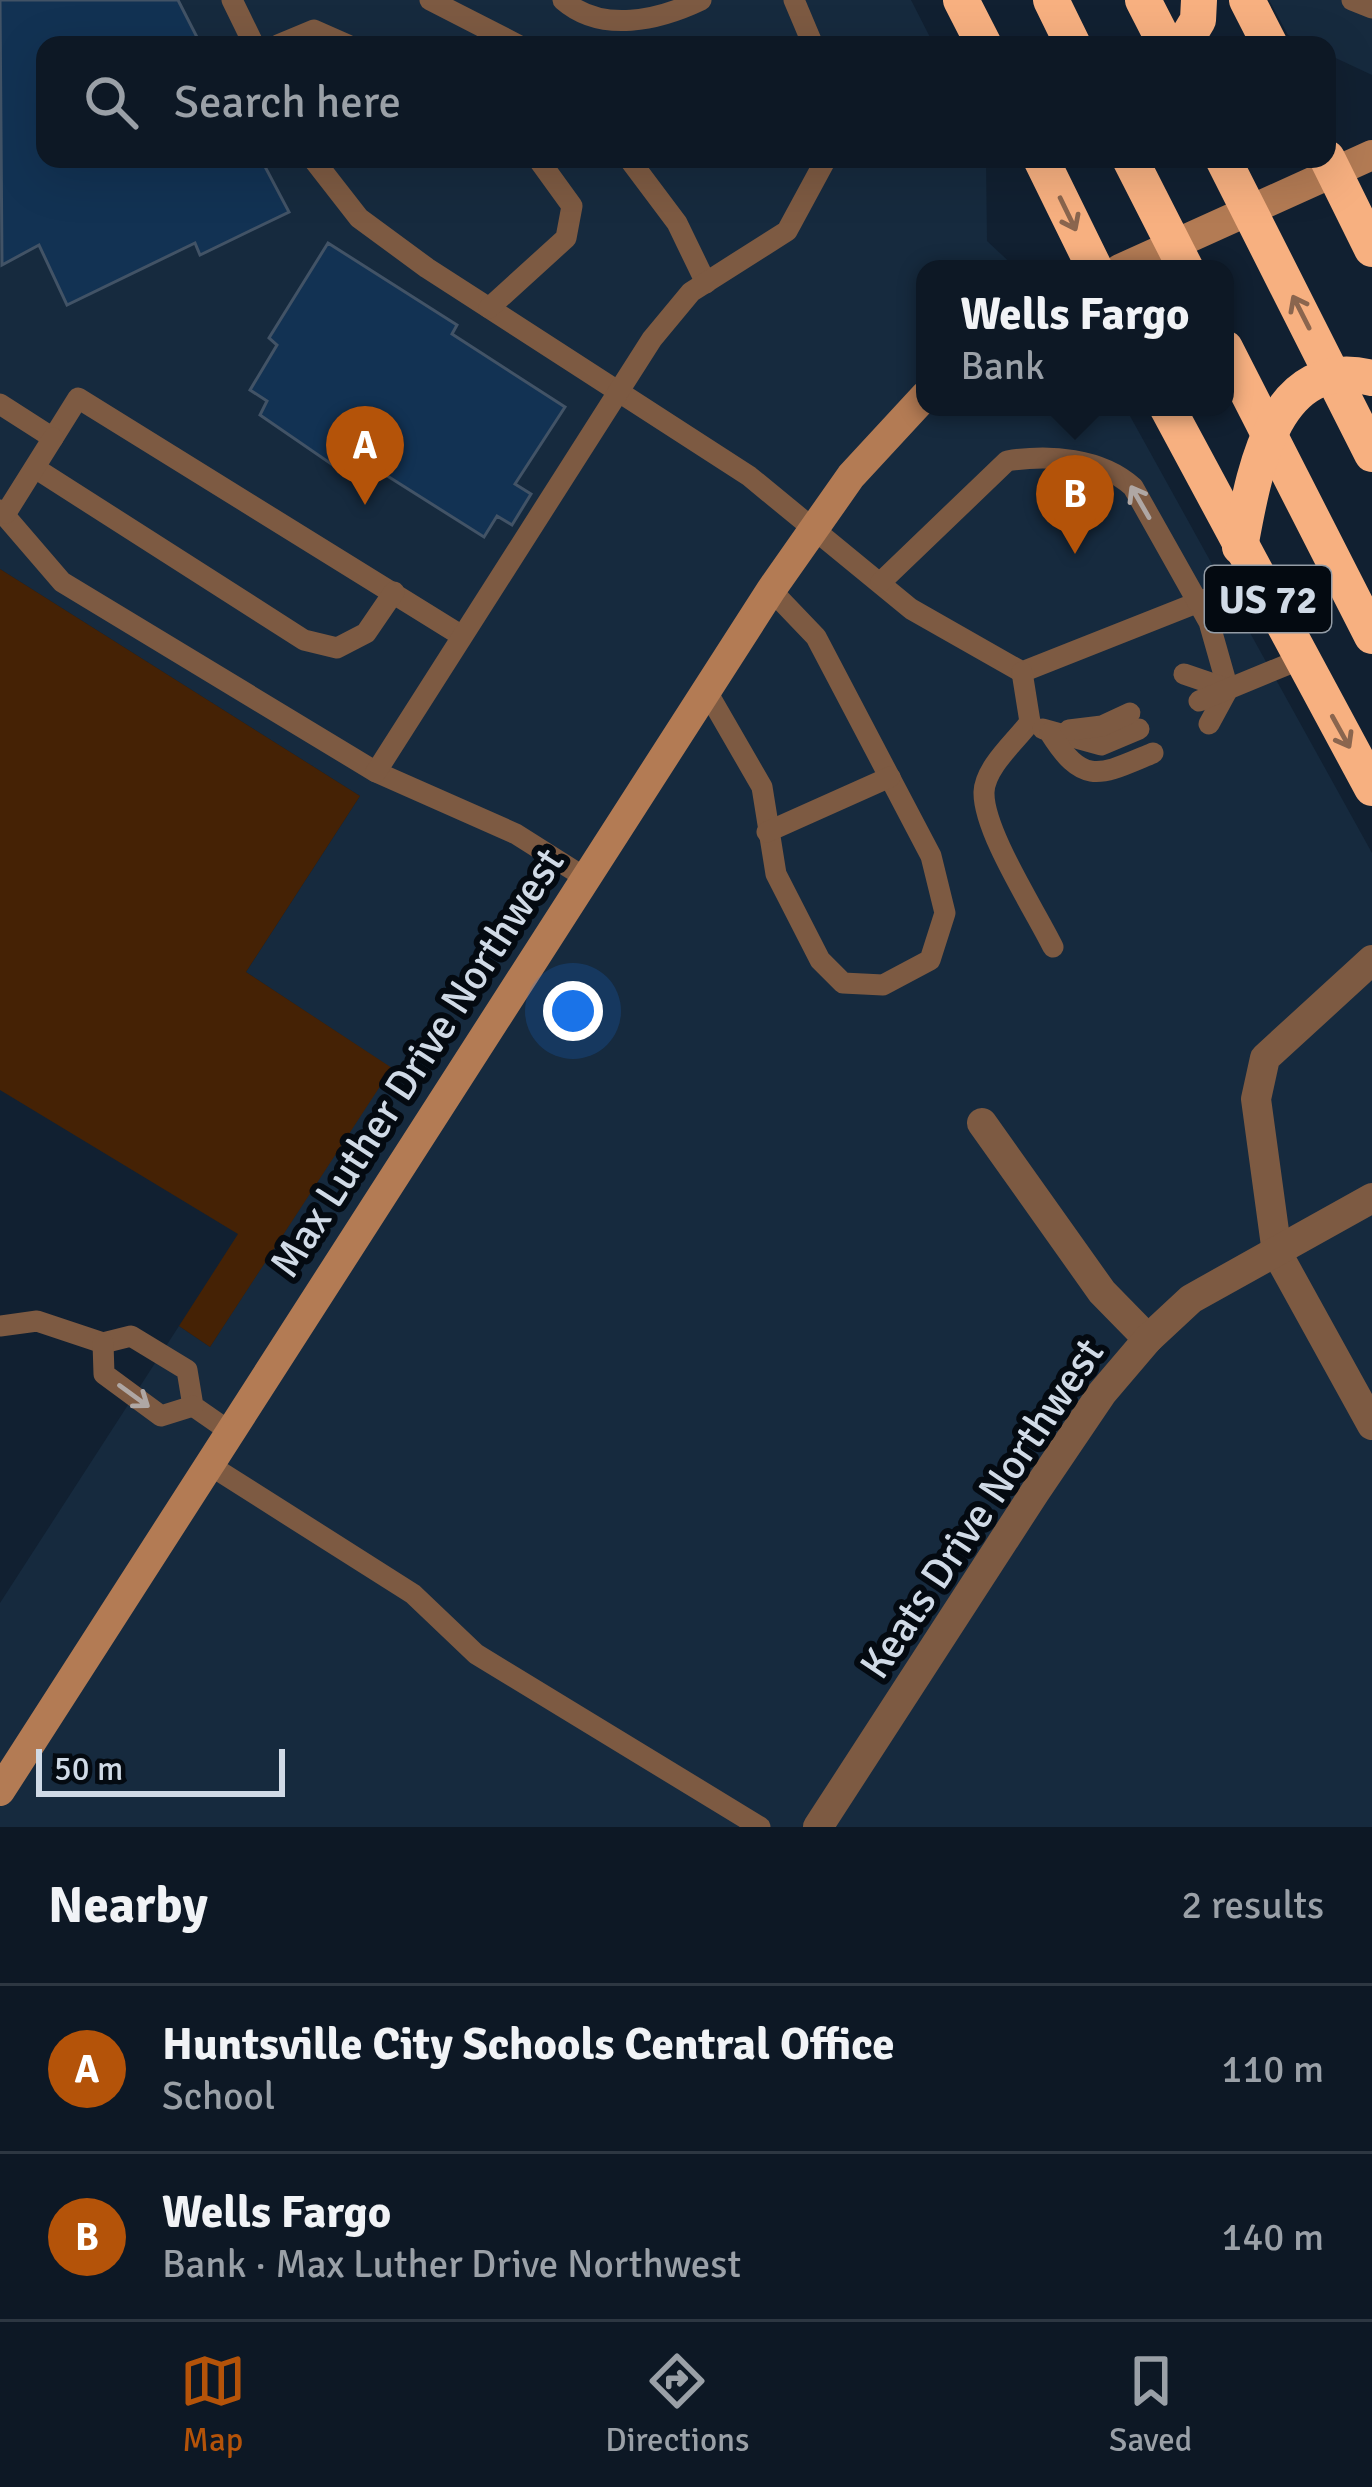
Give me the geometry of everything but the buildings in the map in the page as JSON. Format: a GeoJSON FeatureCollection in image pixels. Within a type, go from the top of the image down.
{"type":"FeatureCollection","features":[{"type":"Feature","properties":{"kind":"highway"},"geometry":{"type":"LineString","coordinates":[[961,0],[982,36]]}},
{"type":"Feature","properties":{"kind":"highway"},"geometry":{"type":"LineString","coordinates":[[1144,0],[1162,36]]}},
{"type":"Feature","properties":{"kind":"highway"},"geometry":{"type":"LineString","coordinates":[[1189,36],[1198,20],[1199,0]]}},
{"type":"Feature","properties":{"kind":"highway"},"geometry":{"type":"LineString","coordinates":[[1247,0],[1265,36]]}},
{"type":"Feature","properties":{"kind":"highway"},"geometry":{"type":"LineString","coordinates":[[1054,6],[1069,36]]}},
{"type":"Feature","properties":{"kind":"highway"},"geometry":{"type":"LineString","coordinates":[[1045,168],[1091,260]]}},
{"type":"Feature","properties":{"kind":"highway"},"geometry":{"type":"LineString","coordinates":[[1135,168],[1181,260]]}},
{"type":"Feature","properties":{"kind":"highway"},"geometry":{"type":"LineString","coordinates":[[1228,168],[1372,454]]}},
{"type":"Feature","properties":{"kind":"highway"},"geometry":{"type":"LineString","coordinates":[[1332,168],[1372,249]]}},
{"type":"Feature","properties":{"kind":"highway"},"geometry":{"type":"LineString","coordinates":[[1234,366],[1372,636]]}},
{"type":"Feature","properties":{"kind":"highway"},"geometry":{"type":"LineString","coordinates":[[1248,563],[1257,456],[1284,406],[1316,382],[1372,378]]}},
{"type":"Feature","properties":{"kind":"highway","name":"US 72"},"geometry":{"type":"LineString","coordinates":[[1172,416],[1372,788]]}},
{"type":"Feature","properties":{"kind":"street"},"geometry":{"type":"LineString","coordinates":[[1336,165],[1372,155]]}},
{"type":"Feature","properties":{"kind":"street"},"geometry":{"type":"LineString","coordinates":[[1138,260],[1327,168]]}},
{"type":"Feature","properties":{"kind":"street","name":"Max Luther Drive Northwest"},"geometry":{"type":"LineString","coordinates":[[0,1791],[771,590],[851,476],[916,406]]}},
{"type":"Feature","properties":{"kind":"street"},"geometry":{"type":"LineString","coordinates":[[1372,960],[1265,1058],[1256,1099],[1277,1253],[1372,1425]]}},
{"type":"Feature","properties":{"kind":"street"},"geometry":{"type":"LineString","coordinates":[[982,1123],[1102,1292],[1148,1339]]}},
{"type":"Feature","properties":{"kind":"street","name":"Keats Drive Northwest"},"geometry":{"type":"LineString","coordinates":[[818,1827],[1046,1476],[1148,1339],[1191,1299],[1372,1198]]}},
{"type":"Feature","properties":{"kind":"lane"},"geometry":{"type":"LineString","coordinates":[[232,0],[250,36]]}},
{"type":"Feature","properties":{"kind":"lane"},"geometry":{"type":"LineString","coordinates":[[430,0],[500,36]]}},
{"type":"Feature","properties":{"kind":"lane"},"geometry":{"type":"LineString","coordinates":[[563,0],[614,22],[668,16],[700,0]]}},
{"type":"Feature","properties":{"kind":"lane"},"geometry":{"type":"LineString","coordinates":[[794,0],[809,36]]}},
{"type":"Feature","properties":{"kind":"lane"},"geometry":{"type":"LineString","coordinates":[[300,36],[314,30],[328,36]]}},
{"type":"Feature","properties":{"kind":"lane"},"geometry":{"type":"LineString","coordinates":[[320,168],[359,218],[749,476],[911,609],[1022,672],[1040,728]]}},
{"type":"Feature","properties":{"kind":"lane"},"geometry":{"type":"LineString","coordinates":[[489,308],[566,238],[572,206],[545,168]]}},
{"type":"Feature","properties":{"kind":"lane"},"geometry":{"type":"LineString","coordinates":[[636,168],[676,223],[706,283]]}},
{"type":"Feature","properties":{"kind":"lane"},"geometry":{"type":"LineString","coordinates":[[376,772],[652,339],[691,292],[787,231],[821,168]]}},
{"type":"Feature","properties":{"kind":"lane"},"geometry":{"type":"LineString","coordinates":[[462,636],[78,398],[3,512],[62,582],[376,772],[516,833],[584,877]]}},
{"type":"Feature","properties":{"kind":"lane"},"geometry":{"type":"LineString","coordinates":[[0,404],[53,438]]}},
{"type":"Feature","properties":{"kind":"lane"},"geometry":{"type":"LineString","coordinates":[[881,582],[1007,461],[1031,457],[1113,469],[1133,487],[1219,647],[1228,689]]}},
{"type":"Feature","properties":{"kind":"lane"},"geometry":{"type":"LineString","coordinates":[[34,468],[304,640],[337,648],[366,633],[394,592]]}},
{"type":"Feature","properties":{"kind":"lane"},"geometry":{"type":"LineString","coordinates":[[1022,672],[1195,605],[1248,563]]}},
{"type":"Feature","properties":{"kind":"lane"},"geometry":{"type":"LineString","coordinates":[[706,690],[762,787],[776,874],[820,960],[843,982],[883,985],[930,960],[945,913],[931,856],[816,637],[771,590]]}},
{"type":"Feature","properties":{"kind":"lane"},"geometry":{"type":"LineString","coordinates":[[1197,700],[1301,659]]}},
{"type":"Feature","properties":{"kind":"lane"},"geometry":{"type":"LineString","coordinates":[[1040,728],[1101,745],[1139,728],[1040,728],[993,770],[984,791],[990,821],[1052,946]]}},
{"type":"Feature","properties":{"kind":"lane"},"geometry":{"type":"LineString","coordinates":[[767,832],[890,777]]}},
{"type":"Feature","properties":{"kind":"lane"},"geometry":{"type":"LineString","coordinates":[[0,1326],[37,1321],[103,1343],[131,1336],[187,1370],[194,1406],[230,1431]]}},
{"type":"Feature","properties":{"kind":"lane"},"geometry":{"type":"LineString","coordinates":[[103,1343],[104,1374],[160,1416],[194,1406]]}},
{"type":"Feature","properties":{"kind":"lane"},"geometry":{"type":"LineString","coordinates":[[208,1464],[413,1594],[476,1654],[760,1827]]}},
{"type":"Feature","properties":{"kind":"shaded area"},"geometry":{"type":"Polygon","coordinates":[[[0,0],[911,0],[929,36],[36,36],[36,168],[986,168],[987,241],[1007,260],[916,260],[916,416],[1130,416],[1372,853],[1372,1827],[0,1827],[0,1603],[179,1326],[210,1347],[391,1068],[246,972],[360,796],[0,569],[0,0]]]}},
{"type":"Feature","properties":{"kind":"shaded area"},"geometry":{"type":"Polygon","coordinates":[[[1269,0],[1372,0],[1372,75],[1336,58],[1336,36],[1288,35],[1269,0]]]}},
{"type":"Feature","properties":{"kind":"shaded area"},"geometry":{"type":"Polygon","coordinates":[[[0,569],[360,796],[246,972],[392,1068],[210,1347],[179,1326],[238,1234],[0,1090],[0,569]]]}},
{"type":"Feature","properties":{"kind":"place","name":"Huntsville City Schools Central Office"},"geometry":{"type":"Point","coordinates":[365,505]}},
{"type":"Feature","properties":{"kind":"place","name":"Wells Fargo"},"geometry":{"type":"Point","coordinates":[1075,554]}}]}
